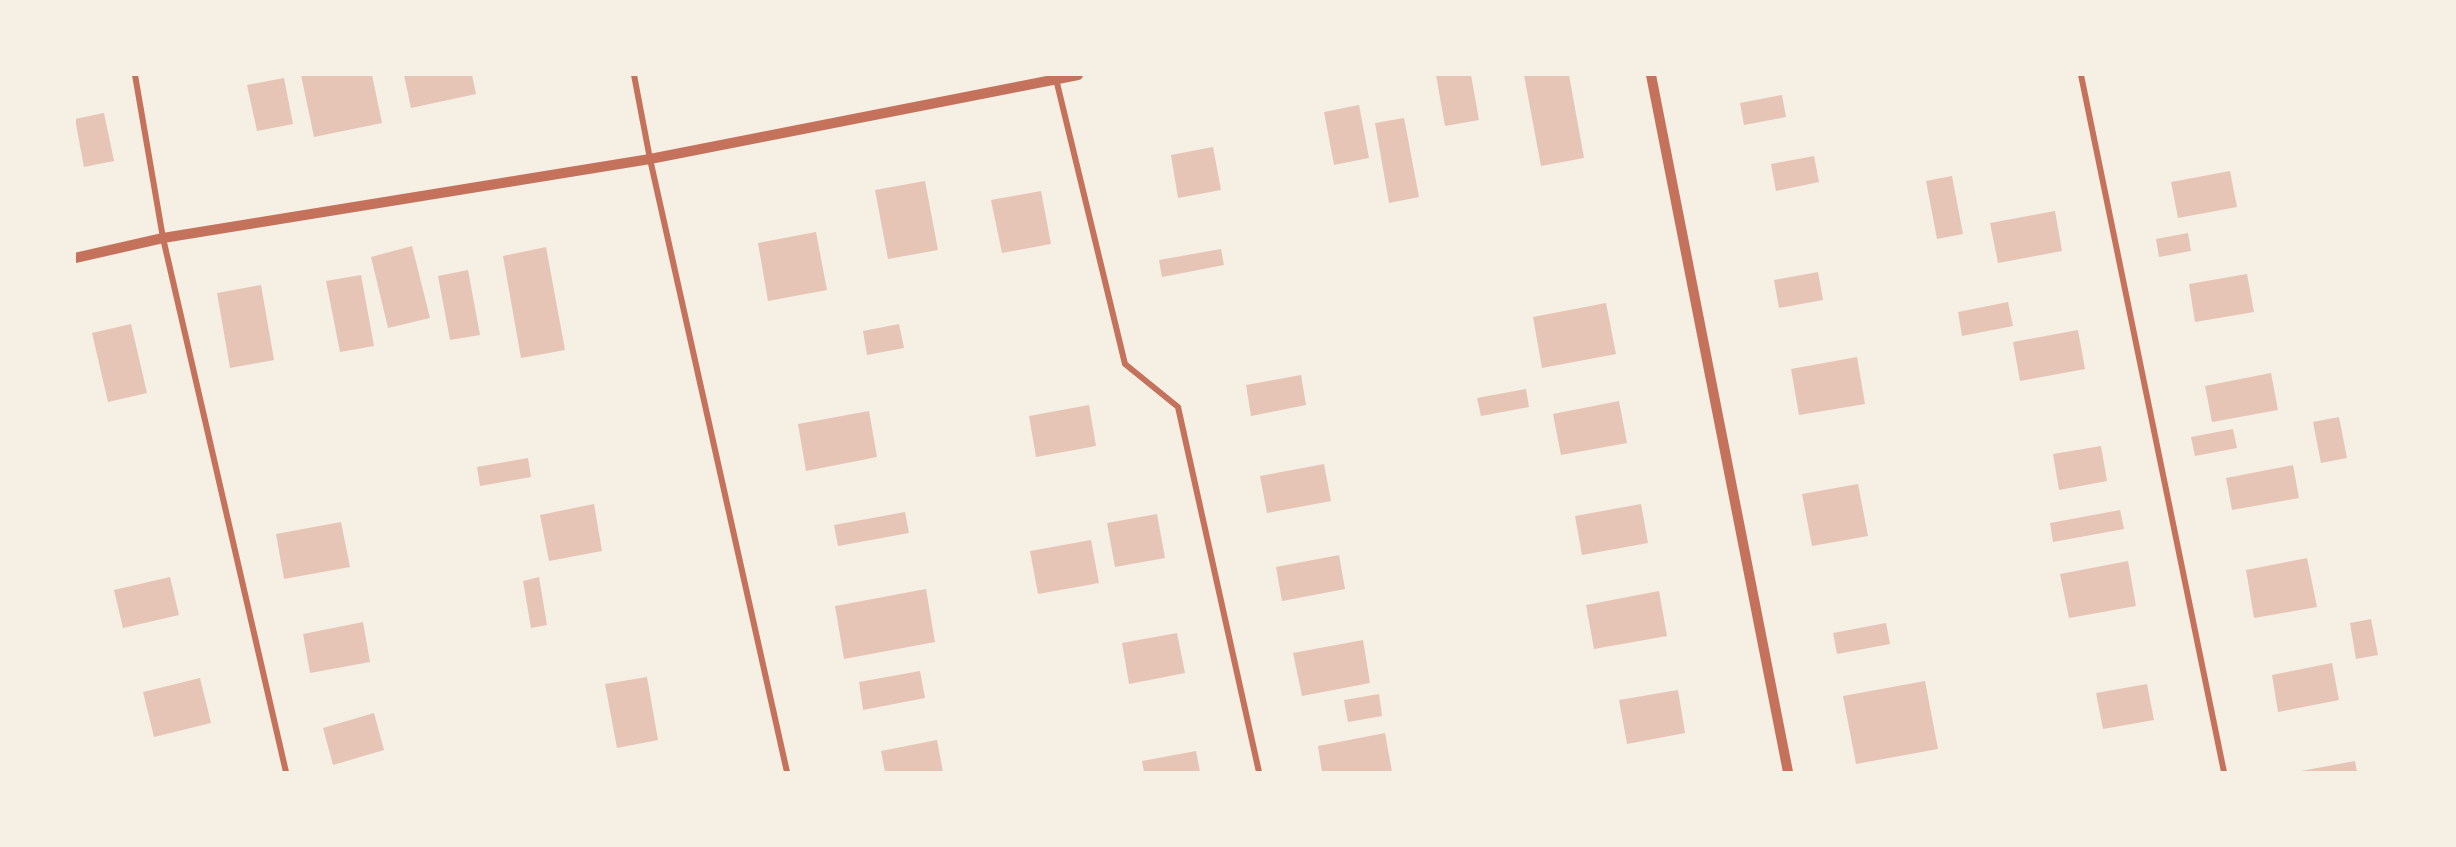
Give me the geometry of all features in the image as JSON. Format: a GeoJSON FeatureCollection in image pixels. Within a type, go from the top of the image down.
{"type":"FeatureCollection","features":[{"type":"Feature","properties":{"kind":"street"},"geometry":{"type":"LineString","coordinates":[[135,75],[163,238],[286,772]]}},
{"type":"Feature","properties":{"kind":"street"},"geometry":{"type":"LineString","coordinates":[[634,75],[650,159],[787,772]]}},
{"type":"Feature","properties":{"kind":"street"},"geometry":{"type":"LineString","coordinates":[[75,258],[163,238],[650,159],[1078,75]]}},
{"type":"Feature","properties":{"kind":"street"},"geometry":{"type":"LineString","coordinates":[[1651,75],[1788,772]]}},
{"type":"Feature","properties":{"kind":"street"},"geometry":{"type":"LineString","coordinates":[[2080,75],[2224,772]]}},
{"type":"Feature","properties":{"kind":"street"},"geometry":{"type":"LineString","coordinates":[[1056,79],[1125,364],[1178,406],[1259,772]]}},
{"type":"Feature","properties":{"kind":"building"},"geometry":{"type":"Polygon","coordinates":[[[301,75],[372,75],[382,123],[314,137],[301,75]]]}},
{"type":"Feature","properties":{"kind":"building"},"geometry":{"type":"Polygon","coordinates":[[[404,75],[472,75],[476,94],[411,108],[404,75]]]}},
{"type":"Feature","properties":{"kind":"building"},"geometry":{"type":"Polygon","coordinates":[[[1436,75],[1471,75],[1479,120],[1445,126],[1436,75]]]}},
{"type":"Feature","properties":{"kind":"building"},"geometry":{"type":"Polygon","coordinates":[[[1524,75],[1569,75],[1584,158],[1541,166],[1524,75]]]}},
{"type":"Feature","properties":{"kind":"building"},"geometry":{"type":"Polygon","coordinates":[[[284,78],[293,124],[257,131],[247,85],[284,78]]]}},
{"type":"Feature","properties":{"kind":"building"},"geometry":{"type":"Polygon","coordinates":[[[1782,95],[1786,117],[1744,125],[1740,103],[1782,95]]]}},
{"type":"Feature","properties":{"kind":"building"},"geometry":{"type":"Polygon","coordinates":[[[1359,105],[1369,158],[1334,165],[1324,112],[1359,105]]]}},
{"type":"Feature","properties":{"kind":"building"},"geometry":{"type":"Polygon","coordinates":[[[104,113],[114,161],[84,167],[75,119],[104,113]]]}},
{"type":"Feature","properties":{"kind":"building"},"geometry":{"type":"Polygon","coordinates":[[[1404,118],[1419,197],[1389,203],[1375,123],[1404,118]]]}},
{"type":"Feature","properties":{"kind":"building"},"geometry":{"type":"Polygon","coordinates":[[[1213,147],[1221,190],[1178,198],[1171,155],[1213,147]]]}},
{"type":"Feature","properties":{"kind":"building"},"geometry":{"type":"Polygon","coordinates":[[[1814,156],[1819,182],[1776,191],[1771,164],[1814,156]]]}},
{"type":"Feature","properties":{"kind":"building"},"geometry":{"type":"Polygon","coordinates":[[[2230,171],[2237,207],[2178,218],[2171,182],[2230,171]]]}},
{"type":"Feature","properties":{"kind":"building"},"geometry":{"type":"Polygon","coordinates":[[[1952,176],[1963,234],[1937,239],[1926,181],[1952,176]]]}},
{"type":"Feature","properties":{"kind":"building"},"geometry":{"type":"Polygon","coordinates":[[[925,181],[938,250],[888,259],[875,190],[925,181]]]}},
{"type":"Feature","properties":{"kind":"building"},"geometry":{"type":"Polygon","coordinates":[[[1041,191],[1051,244],[1002,253],[991,200],[1041,191]]]}},
{"type":"Feature","properties":{"kind":"building"},"geometry":{"type":"Polygon","coordinates":[[[2055,211],[2062,251],[1998,263],[1990,223],[2055,211]]]}},
{"type":"Feature","properties":{"kind":"building"},"geometry":{"type":"Polygon","coordinates":[[[816,232],[827,290],[768,301],[758,243],[816,232]]]}},
{"type":"Feature","properties":{"kind":"building"},"geometry":{"type":"Polygon","coordinates":[[[2188,233],[2191,251],[2159,257],[2156,239],[2188,233]]]}},
{"type":"Feature","properties":{"kind":"building"},"geometry":{"type":"Polygon","coordinates":[[[412,246],[430,318],[388,328],[371,257],[412,246]]]}},
{"type":"Feature","properties":{"kind":"building"},"geometry":{"type":"Polygon","coordinates":[[[546,247],[565,350],[521,358],[503,256],[546,247]]]}},
{"type":"Feature","properties":{"kind":"building"},"geometry":{"type":"Polygon","coordinates":[[[1221,249],[1224,265],[1162,277],[1159,260],[1221,249]]]}},
{"type":"Feature","properties":{"kind":"building"},"geometry":{"type":"Polygon","coordinates":[[[468,270],[480,335],[450,340],[438,276],[468,270]]]}},
{"type":"Feature","properties":{"kind":"building"},"geometry":{"type":"Polygon","coordinates":[[[1818,272],[1823,300],[1779,308],[1774,280],[1818,272]]]}},
{"type":"Feature","properties":{"kind":"building"},"geometry":{"type":"Polygon","coordinates":[[[2247,274],[2254,312],[2195,322],[2189,284],[2247,274]]]}},
{"type":"Feature","properties":{"kind":"building"},"geometry":{"type":"Polygon","coordinates":[[[361,275],[374,346],[340,352],[326,281],[361,275]]]}},
{"type":"Feature","properties":{"kind":"building"},"geometry":{"type":"Polygon","coordinates":[[[261,285],[274,360],[230,368],[217,293],[261,285]]]}},
{"type":"Feature","properties":{"kind":"building"},"geometry":{"type":"Polygon","coordinates":[[[2008,302],[2013,326],[1962,336],[1958,312],[2008,302]]]}},
{"type":"Feature","properties":{"kind":"building"},"geometry":{"type":"Polygon","coordinates":[[[1606,303],[1616,354],[1542,368],[1533,317],[1606,303]]]}},
{"type":"Feature","properties":{"kind":"building"},"geometry":{"type":"Polygon","coordinates":[[[131,324],[147,393],[108,402],[92,333],[131,324]]]}},
{"type":"Feature","properties":{"kind":"building"},"geometry":{"type":"Polygon","coordinates":[[[899,324],[904,348],[867,355],[863,331],[899,324]]]}},
{"type":"Feature","properties":{"kind":"building"},"geometry":{"type":"Polygon","coordinates":[[[2078,330],[2085,369],[2020,381],[2013,342],[2078,330]]]}},
{"type":"Feature","properties":{"kind":"building"},"geometry":{"type":"Polygon","coordinates":[[[1857,357],[1865,404],[1799,415],[1791,369],[1857,357]]]}},
{"type":"Feature","properties":{"kind":"building"},"geometry":{"type":"Polygon","coordinates":[[[2271,373],[2278,410],[2212,422],[2205,386],[2271,373]]]}},
{"type":"Feature","properties":{"kind":"building"},"geometry":{"type":"Polygon","coordinates":[[[1301,375],[1306,405],[1251,416],[1246,385],[1301,375]]]}},
{"type":"Feature","properties":{"kind":"building"},"geometry":{"type":"Polygon","coordinates":[[[1526,389],[1529,407],[1481,416],[1477,398],[1526,389]]]}},
{"type":"Feature","properties":{"kind":"building"},"geometry":{"type":"Polygon","coordinates":[[[1619,401],[1627,443],[1561,455],[1553,414],[1619,401]]]}},
{"type":"Feature","properties":{"kind":"building"},"geometry":{"type":"Polygon","coordinates":[[[1089,405],[1096,446],[1036,457],[1029,416],[1089,405]]]}},
{"type":"Feature","properties":{"kind":"building"},"geometry":{"type":"Polygon","coordinates":[[[869,411],[877,457],[806,471],[798,424],[869,411]]]}},
{"type":"Feature","properties":{"kind":"building"},"geometry":{"type":"Polygon","coordinates":[[[2339,417],[2347,458],[2321,463],[2313,422],[2339,417]]]}},
{"type":"Feature","properties":{"kind":"building"},"geometry":{"type":"Polygon","coordinates":[[[2233,429],[2237,448],[2195,456],[2191,437],[2233,429]]]}},
{"type":"Feature","properties":{"kind":"building"},"geometry":{"type":"Polygon","coordinates":[[[2101,446],[2107,481],[2059,490],[2053,454],[2101,446]]]}},
{"type":"Feature","properties":{"kind":"building"},"geometry":{"type":"Polygon","coordinates":[[[528,458],[531,477],[480,486],[477,467],[528,458]]]}},
{"type":"Feature","properties":{"kind":"building"},"geometry":{"type":"Polygon","coordinates":[[[1324,464],[1331,501],[1267,513],[1260,476],[1324,464]]]}},
{"type":"Feature","properties":{"kind":"building"},"geometry":{"type":"Polygon","coordinates":[[[2293,465],[2299,498],[2232,510],[2226,478],[2293,465]]]}},
{"type":"Feature","properties":{"kind":"building"},"geometry":{"type":"Polygon","coordinates":[[[1858,484],[1868,536],[1812,546],[1802,494],[1858,484]]]}},
{"type":"Feature","properties":{"kind":"building"},"geometry":{"type":"Polygon","coordinates":[[[594,504],[602,551],[549,561],[540,515],[594,504]]]}},
{"type":"Feature","properties":{"kind":"building"},"geometry":{"type":"Polygon","coordinates":[[[1641,504],[1648,543],[1582,555],[1575,516],[1641,504]]]}},
{"type":"Feature","properties":{"kind":"building"},"geometry":{"type":"Polygon","coordinates":[[[2120,510],[2124,529],[2053,542],[2050,523],[2120,510]]]}},
{"type":"Feature","properties":{"kind":"building"},"geometry":{"type":"Polygon","coordinates":[[[905,512],[909,533],[838,546],[834,525],[905,512]]]}},
{"type":"Feature","properties":{"kind":"building"},"geometry":{"type":"Polygon","coordinates":[[[1157,514],[1165,558],[1115,567],[1107,523],[1157,514]]]}},
{"type":"Feature","properties":{"kind":"building"},"geometry":{"type":"Polygon","coordinates":[[[341,522],[350,567],[284,579],[276,534],[341,522]]]}},
{"type":"Feature","properties":{"kind":"building"},"geometry":{"type":"Polygon","coordinates":[[[1091,540],[1099,583],[1038,594],[1030,551],[1091,540]]]}},
{"type":"Feature","properties":{"kind":"building"},"geometry":{"type":"Polygon","coordinates":[[[1339,555],[1345,589],[1282,601],[1276,567],[1339,555]]]}},
{"type":"Feature","properties":{"kind":"building"},"geometry":{"type":"Polygon","coordinates":[[[2307,558],[2317,607],[2254,618],[2246,570],[2307,558]]]}},
{"type":"Feature","properties":{"kind":"building"},"geometry":{"type":"Polygon","coordinates":[[[2128,561],[2136,606],[2069,618],[2060,574],[2128,561]]]}},
{"type":"Feature","properties":{"kind":"building"},"geometry":{"type":"Polygon","coordinates":[[[170,577],[179,615],[123,628],[114,590],[170,577]]]}},
{"type":"Feature","properties":{"kind":"building"},"geometry":{"type":"Polygon","coordinates":[[[539,577],[547,625],[531,628],[523,581],[539,577]]]}},
{"type":"Feature","properties":{"kind":"building"},"geometry":{"type":"Polygon","coordinates":[[[926,589],[935,642],[844,659],[835,606],[926,589]]]}},
{"type":"Feature","properties":{"kind":"building"},"geometry":{"type":"Polygon","coordinates":[[[1659,591],[1667,636],[1594,649],[1586,605],[1659,591]]]}},
{"type":"Feature","properties":{"kind":"building"},"geometry":{"type":"Polygon","coordinates":[[[2371,619],[2378,655],[2356,659],[2350,623],[2371,619]]]}},
{"type":"Feature","properties":{"kind":"building"},"geometry":{"type":"Polygon","coordinates":[[[363,622],[370,662],[310,673],[303,634],[363,622]]]}},
{"type":"Feature","properties":{"kind":"building"},"geometry":{"type":"Polygon","coordinates":[[[1886,623],[1890,644],[1837,654],[1833,633],[1886,623]]]}},
{"type":"Feature","properties":{"kind":"building"},"geometry":{"type":"Polygon","coordinates":[[[1177,633],[1185,673],[1129,684],[1122,643],[1177,633]]]}},
{"type":"Feature","properties":{"kind":"building"},"geometry":{"type":"Polygon","coordinates":[[[1363,640],[1370,683],[1302,696],[1293,653],[1363,640]]]}},
{"type":"Feature","properties":{"kind":"building"},"geometry":{"type":"Polygon","coordinates":[[[2332,663],[2339,700],[2278,712],[2272,675],[2332,663]]]}},
{"type":"Feature","properties":{"kind":"building"},"geometry":{"type":"Polygon","coordinates":[[[920,671],[925,698],[863,710],[859,682],[920,671]]]}},
{"type":"Feature","properties":{"kind":"building"},"geometry":{"type":"Polygon","coordinates":[[[647,677],[658,740],[617,748],[605,684],[647,677]]]}},
{"type":"Feature","properties":{"kind":"building"},"geometry":{"type":"Polygon","coordinates":[[[200,678],[211,723],[154,737],[143,692],[200,678]]]}},
{"type":"Feature","properties":{"kind":"building"},"geometry":{"type":"Polygon","coordinates":[[[1925,681],[1938,749],[1856,764],[1843,696],[1925,681]]]}},
{"type":"Feature","properties":{"kind":"building"},"geometry":{"type":"Polygon","coordinates":[[[2147,684],[2154,720],[2103,729],[2096,693],[2147,684]]]}},
{"type":"Feature","properties":{"kind":"building"},"geometry":{"type":"Polygon","coordinates":[[[1678,690],[1685,733],[1627,744],[1619,700],[1678,690]]]}},
{"type":"Feature","properties":{"kind":"building"},"geometry":{"type":"Polygon","coordinates":[[[1379,694],[1382,716],[1348,722],[1344,700],[1379,694]]]}},
{"type":"Feature","properties":{"kind":"building"},"geometry":{"type":"Polygon","coordinates":[[[374,713],[384,750],[333,765],[323,728],[374,713]]]}},
{"type":"Feature","properties":{"kind":"building"},"geometry":{"type":"Polygon","coordinates":[[[1385,733],[1392,772],[1322,772],[1318,746],[1385,733]]]}},
{"type":"Feature","properties":{"kind":"building"},"geometry":{"type":"Polygon","coordinates":[[[937,740],[943,772],[885,772],[881,751],[937,740]]]}},
{"type":"Feature","properties":{"kind":"building"},"geometry":{"type":"Polygon","coordinates":[[[1196,751],[1200,772],[1144,772],[1142,761],[1196,751]]]}},
{"type":"Feature","properties":{"kind":"building"},"geometry":{"type":"Polygon","coordinates":[[[2355,761],[2357,772],[2301,772],[2301,771],[2355,761]]]}}]}
